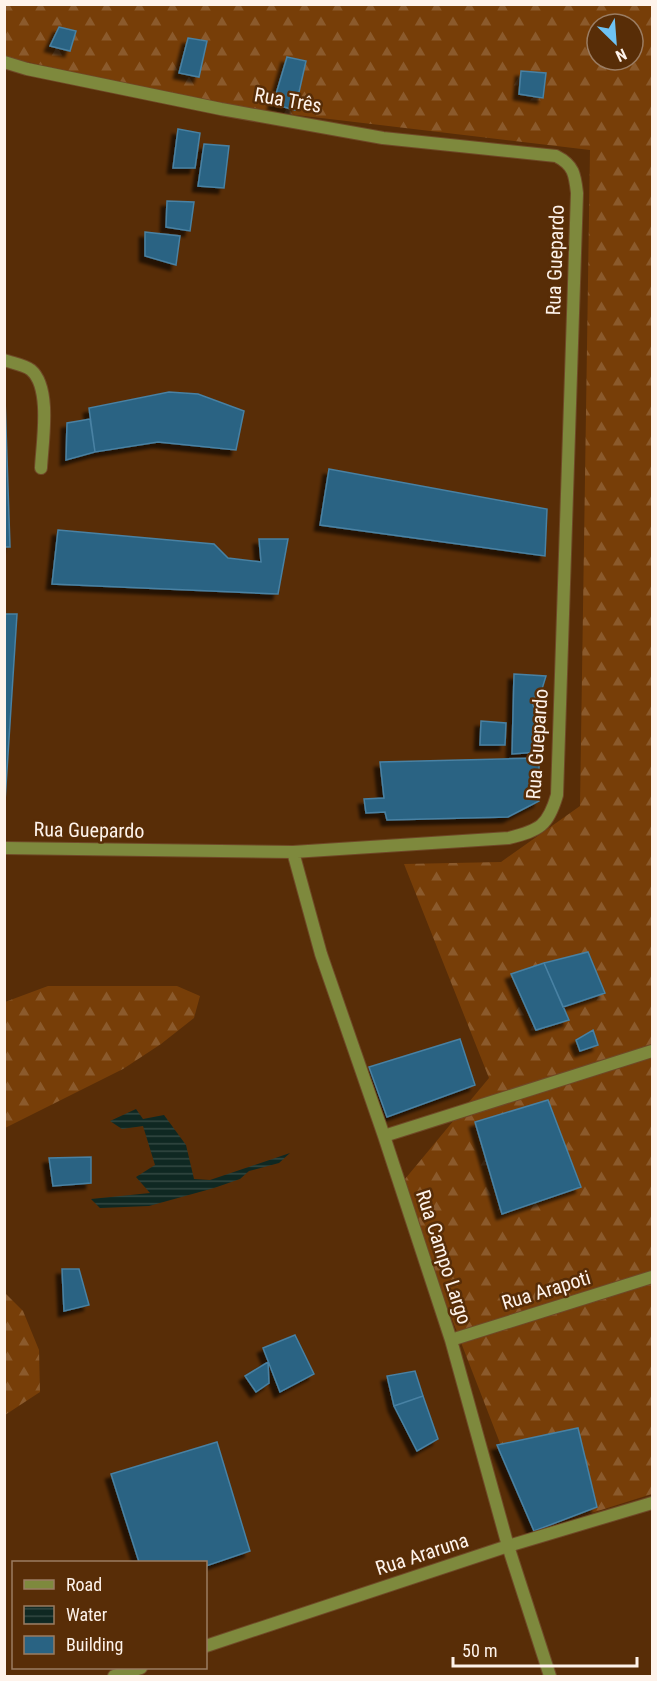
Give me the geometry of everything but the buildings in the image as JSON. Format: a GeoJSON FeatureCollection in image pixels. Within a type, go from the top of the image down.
{"type":"FeatureCollection","features":[{"type":"Feature","properties":{"kind":"street","name":"Rua Três"},"geometry":{"type":"LineString","coordinates":[[4,62],[27,69],[221,109],[383,138],[556,156],[566,161]]}},
{"type":"Feature","properties":{"kind":"street","name":"Rua Guepardo"},"geometry":{"type":"LineString","coordinates":[[4,848],[293,852],[509,838],[532,832],[550,817],[557,795],[577,193],[575,173],[566,161]]}},
{"type":"Feature","properties":{"kind":"street"},"geometry":{"type":"LineString","coordinates":[[4,360],[31,370],[44,396],[40,468]]}},
{"type":"Feature","properties":{"kind":"street","name":"Rua Campo Largo"},"geometry":{"type":"LineString","coordinates":[[293,852],[321,954],[451,1340],[508,1546],[550,1677]]}},
{"type":"Feature","properties":{"kind":"street"},"geometry":{"type":"LineString","coordinates":[[384,1136],[652,1051]]}},
{"type":"Feature","properties":{"kind":"street","name":"Rua Arapoti"},"geometry":{"type":"LineString","coordinates":[[451,1340],[652,1277]]}},
{"type":"Feature","properties":{"kind":"street","name":"Rua Araruna"},"geometry":{"type":"LineString","coordinates":[[207,1646],[508,1546],[652,1503]]}},
{"type":"Feature","properties":{"kind":"street"},"geometry":{"type":"LineString","coordinates":[[114,1677],[138,1669]]}},
{"type":"Feature","properties":{"kind":"green space"},"geometry":{"type":"Polygon","coordinates":[[[5,5],[652,5],[652,1494],[534,1531],[400,1185],[489,1078],[404,864],[501,862],[580,806],[590,150],[228,107],[5,57],[5,5]]]}},
{"type":"Feature","properties":{"kind":"green space"},"geometry":{"type":"Polygon","coordinates":[[[48,986],[177,986],[200,996],[194,1018],[161,1044],[123,1069],[5,1128],[5,1002],[48,986]]]}},
{"type":"Feature","properties":{"kind":"green space"},"geometry":{"type":"Polygon","coordinates":[[[4,1292],[23,1311],[39,1350],[40,1392],[5,1415],[4,1292]]]}},
{"type":"Feature","properties":{"kind":"water"},"geometry":{"type":"Polygon","coordinates":[[[136,1109],[143,1119],[164,1115],[186,1145],[194,1179],[210,1180],[290,1153],[279,1163],[249,1171],[240,1179],[214,1188],[149,1206],[100,1208],[91,1199],[150,1193],[136,1177],[155,1165],[143,1126],[122,1129],[110,1121],[136,1109]]]}}]}
